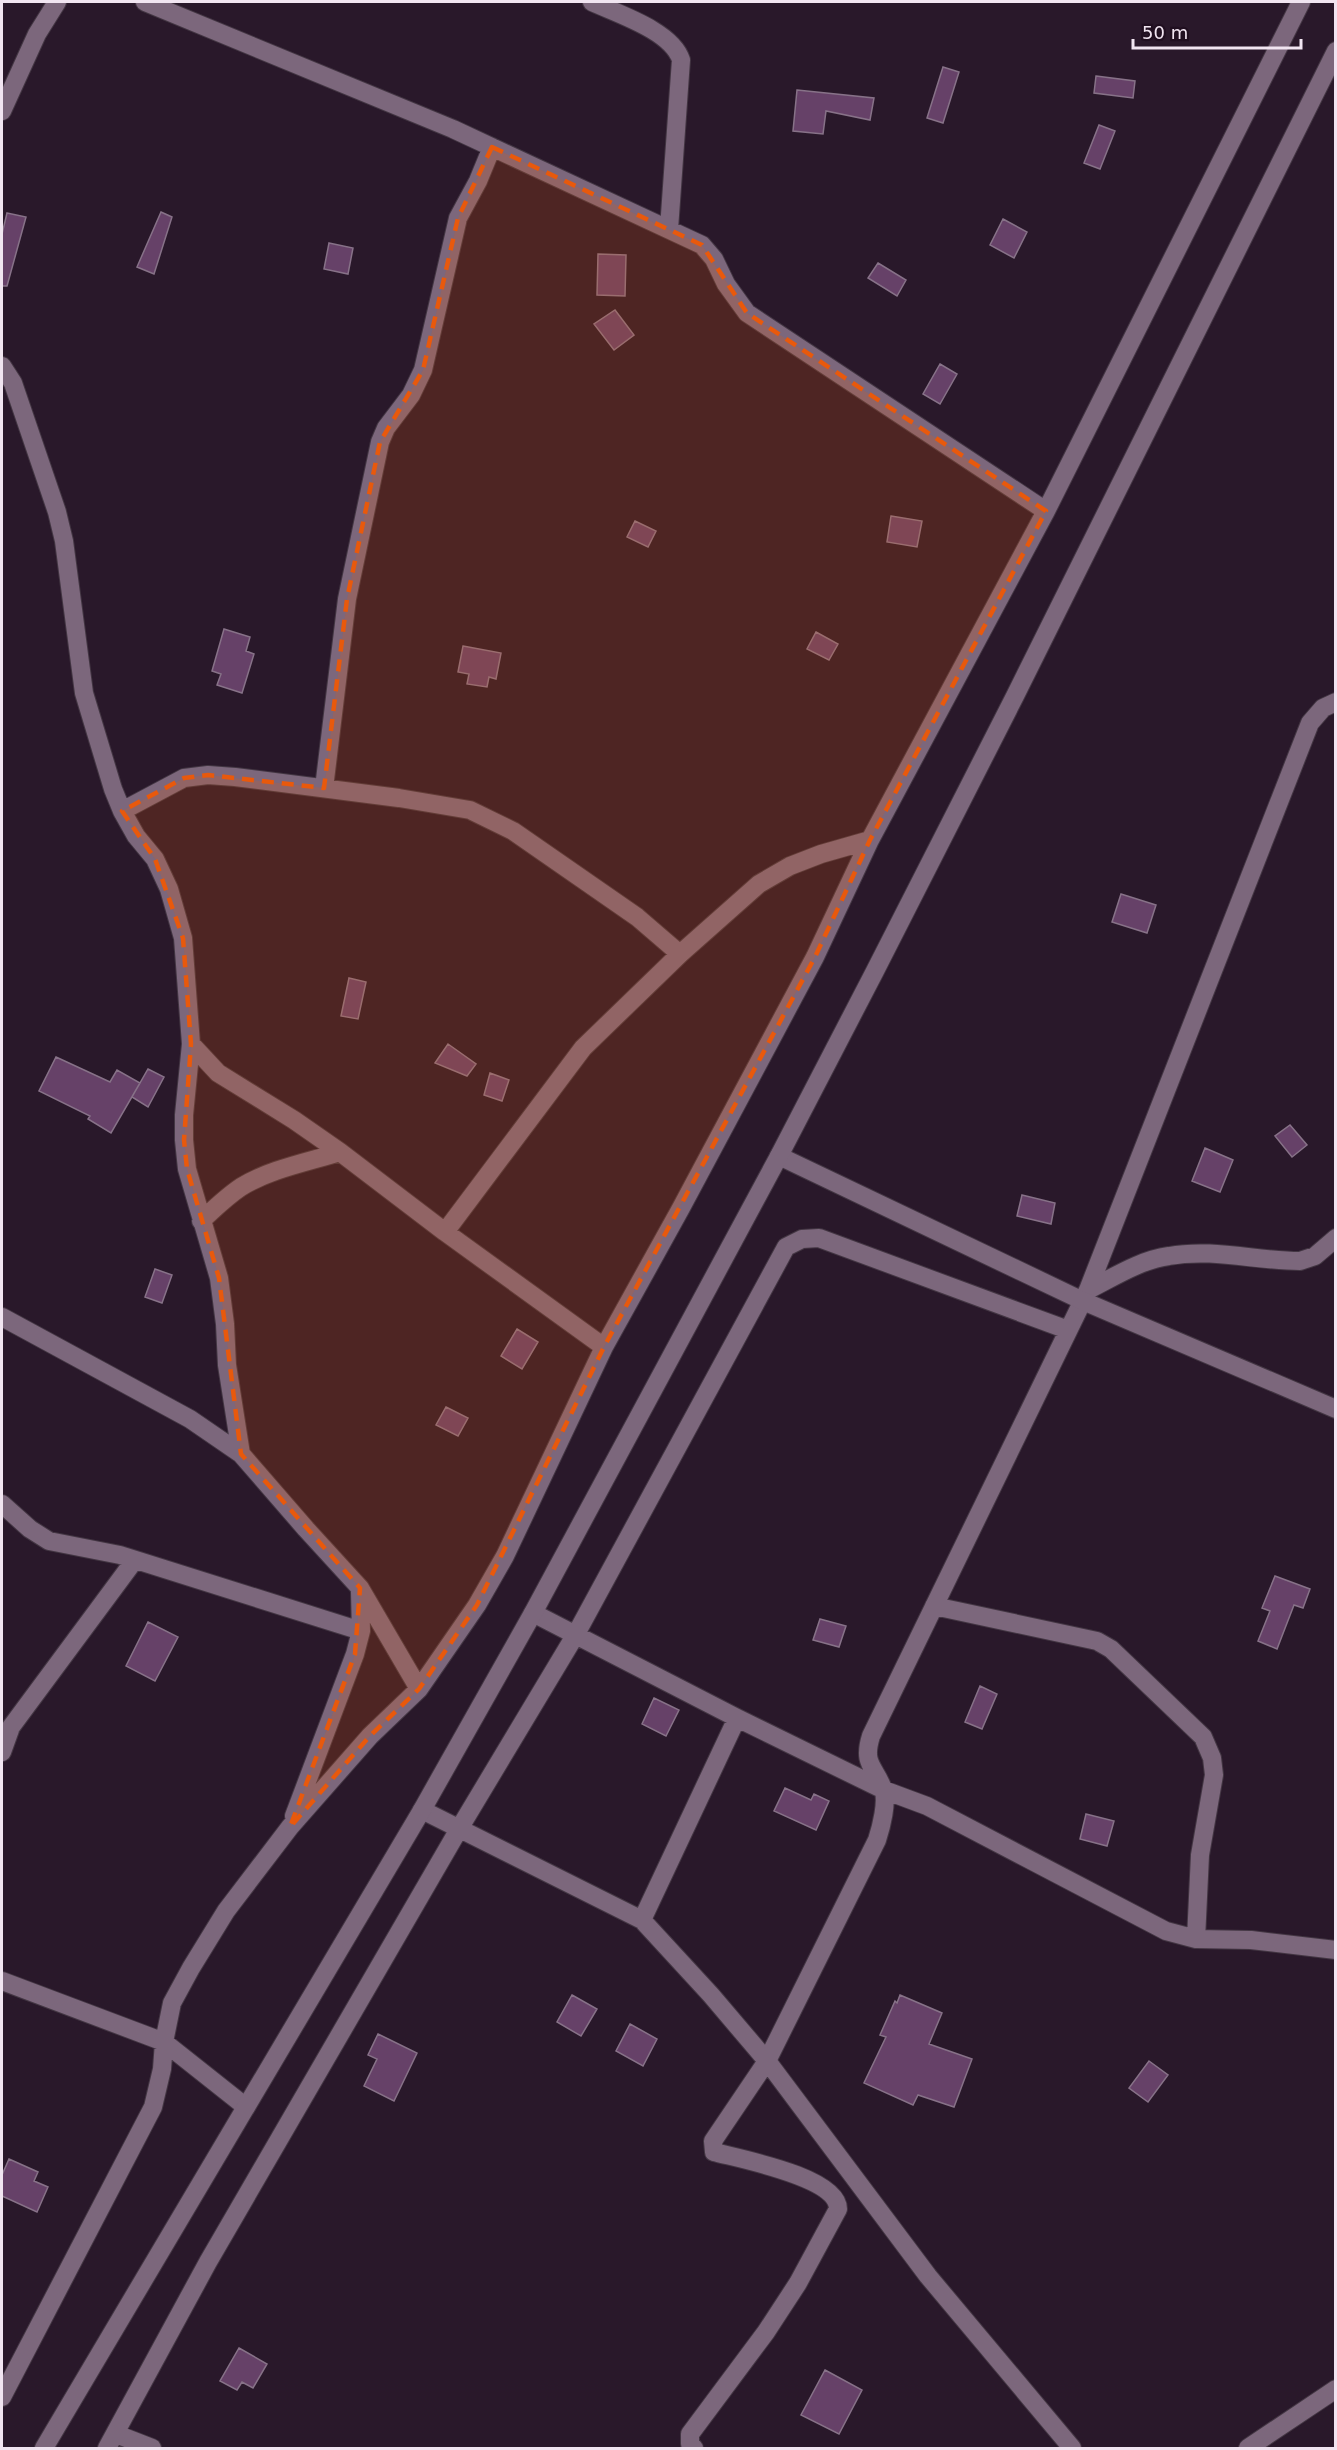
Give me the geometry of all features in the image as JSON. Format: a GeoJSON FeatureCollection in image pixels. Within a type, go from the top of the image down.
{"type":"FeatureCollection","features":[{"type":"Feature","properties":{"kind":"street"},"geometry":{"type":"LineString","coordinates":[[2,111],[37,34],[57,2]]}},
{"type":"Feature","properties":{"kind":"street"},"geometry":{"type":"LineString","coordinates":[[145,2],[492,147],[702,245],[714,259],[726,284],[747,313],[1046,511]]}},
{"type":"Feature","properties":{"kind":"street"},"geometry":{"type":"LineString","coordinates":[[592,2],[664,36],[678,52],[681,60],[669,229]]}},
{"type":"Feature","properties":{"kind":"street"},"geometry":{"type":"LineString","coordinates":[[2,2397],[153,2108],[162,2069],[164,2042],[172,2003],[191,1968],[226,1911],[290,1827],[370,1736],[419,1689],[477,1605],[505,1556],[604,1347],[815,957],[870,840],[1046,511],[1301,2]]}},
{"type":"Feature","properties":{"kind":"street"},"geometry":{"type":"LineString","coordinates":[[44,2448],[422,1810],[533,1613],[779,1156],[1015,696],[1335,51]]}},
{"type":"Feature","properties":{"kind":"street"},"geometry":{"type":"LineString","coordinates":[[324,788],[347,599],[380,442],[386,428],[411,395],[423,370],[458,218],[478,182],[492,147]]}},
{"type":"Feature","properties":{"kind":"street"},"geometry":{"type":"LineString","coordinates":[[2,366],[13,382],[57,512],[64,541],[84,693],[122,811],[136,836],[155,859],[172,899],[183,938],[191,1044],[184,1140],[187,1169],[219,1278],[227,1365],[241,1454]]}},
{"type":"Feature","properties":{"kind":"street"},"geometry":{"type":"LineString","coordinates":[[694,2448],[690,2444],[690,2434],[766,2332],[798,2283],[838,2209],[838,2203],[832,2195],[808,2180],[781,2170],[714,2152],[713,2141],[767,2061],[877,1840],[882,1825],[884,1790],[871,1769],[868,1747],[1085,1295],[1310,723],[1323,708],[1335,702]]}},
{"type":"Feature","properties":{"kind":"street"},"geometry":{"type":"LineString","coordinates":[[122,811],[184,778],[208,775],[324,788],[470,810],[513,831],[637,917],[680,954]]}},
{"type":"Feature","properties":{"kind":"street"},"geometry":{"type":"LineString","coordinates":[[445,1232],[583,1048],[680,954],[732,907],[790,866],[821,854],[870,840]]}},
{"type":"Feature","properties":{"kind":"street"},"geometry":{"type":"LineString","coordinates":[[191,1044],[218,1073],[294,1120],[340,1152],[445,1232],[604,1347]]}},
{"type":"Feature","properties":{"kind":"street"},"geometry":{"type":"LineString","coordinates":[[201,1221],[225,1198],[243,1186],[262,1177],[340,1152]]}},
{"type":"Feature","properties":{"kind":"street"},"geometry":{"type":"LineString","coordinates":[[779,1156],[1335,1408]]}},
{"type":"Feature","properties":{"kind":"street"},"geometry":{"type":"LineString","coordinates":[[152,2448],[111,2441],[214,2252],[459,1828],[576,1634],[786,1247],[801,1239],[819,1238],[1068,1330]]}},
{"type":"Feature","properties":{"kind":"street"},"geometry":{"type":"LineString","coordinates":[[1085,1295],[1144,1262],[1170,1255],[1206,1253],[1300,1261],[1315,1256],[1335,1238]]}},
{"type":"Feature","properties":{"kind":"street"},"geometry":{"type":"LineString","coordinates":[[2,1317],[190,1419],[241,1454],[360,1588],[419,1689]]}},
{"type":"Feature","properties":{"kind":"street"},"geometry":{"type":"LineString","coordinates":[[2,1504],[30,1529],[49,1541],[120,1555],[134,1562],[361,1631]]}},
{"type":"Feature","properties":{"kind":"street"},"geometry":{"type":"LineString","coordinates":[[2,1752],[6,1723],[134,1562]]}},
{"type":"Feature","properties":{"kind":"street"},"geometry":{"type":"LineString","coordinates":[[290,1827],[356,1654],[361,1631],[360,1588]]}},
{"type":"Feature","properties":{"kind":"street"},"geometry":{"type":"LineString","coordinates":[[934,1606],[1097,1641],[1111,1649],[1203,1737],[1212,1758],[1214,1775],[1202,1836],[1196,1940]]}},
{"type":"Feature","properties":{"kind":"street"},"geometry":{"type":"LineString","coordinates":[[533,1613],[737,1718],[884,1790],[927,1806],[1166,1931],[1196,1940],[1275,1942],[1335,1950]]}},
{"type":"Feature","properties":{"kind":"street"},"geometry":{"type":"LineString","coordinates":[[642,1920],[737,1718]]}},
{"type":"Feature","properties":{"kind":"street"},"geometry":{"type":"LineString","coordinates":[[422,1810],[642,1920],[711,1995],[767,2061],[928,2276],[1072,2448]]}},
{"type":"Feature","properties":{"kind":"street"},"geometry":{"type":"LineString","coordinates":[[2,1981],[164,2042],[246,2107]]}},
{"type":"Feature","properties":{"kind":"street"},"geometry":{"type":"LineString","coordinates":[[1248,2448],[1335,2389]]}},
{"type":"Feature","properties":{"kind":"highlighted area"},"geometry":{"type":"Polygon","coordinates":[[[492,147],[702,245],[747,313],[1046,511],[870,840],[815,957],[604,1347],[477,1605],[419,1689],[370,1736],[290,1827],[355,1654],[360,1588],[241,1454],[219,1278],[187,1169],[184,1140],[191,1044],[183,938],[155,859],[122,811],[184,778],[208,775],[324,788],[347,599],[380,442],[423,370],[458,218],[492,147]]]}},
{"type":"Feature","properties":{"kind":"building"},"geometry":{"type":"Polygon","coordinates":[[[943,67],[959,72],[943,123],[927,118],[943,67]]]}},
{"type":"Feature","properties":{"kind":"building"},"geometry":{"type":"Polygon","coordinates":[[[1096,76],[1135,81],[1133,98],[1094,93],[1096,76]]]}},
{"type":"Feature","properties":{"kind":"building"},"geometry":{"type":"Polygon","coordinates":[[[797,90],[874,98],[870,120],[826,111],[823,134],[793,131],[797,90]]]}},
{"type":"Feature","properties":{"kind":"building"},"geometry":{"type":"Polygon","coordinates":[[[1099,125],[1115,131],[1100,169],[1084,163],[1099,125]]]}},
{"type":"Feature","properties":{"kind":"building"},"geometry":{"type":"Polygon","coordinates":[[[161,212],[172,217],[154,274],[137,267],[161,212]]]}},
{"type":"Feature","properties":{"kind":"building"},"geometry":{"type":"Polygon","coordinates":[[[7,213],[26,217],[7,286],[2,286],[2,234],[7,213]]]}},
{"type":"Feature","properties":{"kind":"building"},"geometry":{"type":"Polygon","coordinates":[[[1003,219],[1027,232],[1014,258],[990,245],[1003,219]]]}},
{"type":"Feature","properties":{"kind":"building"},"geometry":{"type":"Polygon","coordinates":[[[329,243],[353,248],[348,274],[324,269],[329,243]]]}},
{"type":"Feature","properties":{"kind":"building"},"geometry":{"type":"Polygon","coordinates":[[[598,254],[626,255],[625,296],[597,295],[598,254]]]}},
{"type":"Feature","properties":{"kind":"building"},"geometry":{"type":"Polygon","coordinates":[[[878,263],[906,280],[897,296],[868,278],[878,263]]]}},
{"type":"Feature","properties":{"kind":"building"},"geometry":{"type":"Polygon","coordinates":[[[615,310],[634,335],[614,350],[594,324],[615,310]]]}},
{"type":"Feature","properties":{"kind":"building"},"geometry":{"type":"Polygon","coordinates":[[[940,364],[957,374],[940,404],[923,394],[940,364]]]}},
{"type":"Feature","properties":{"kind":"building"},"geometry":{"type":"Polygon","coordinates":[[[891,516],[922,521],[917,547],[887,542],[891,516]]]}},
{"type":"Feature","properties":{"kind":"building"},"geometry":{"type":"Polygon","coordinates":[[[635,521],[656,531],[648,547],[627,537],[635,521]]]}},
{"type":"Feature","properties":{"kind":"building"},"geometry":{"type":"Polygon","coordinates":[[[224,629],[250,637],[246,651],[254,654],[242,693],[217,685],[221,674],[212,671],[224,629]]]}},
{"type":"Feature","properties":{"kind":"building"},"geometry":{"type":"Polygon","coordinates":[[[816,632],[838,644],[829,660],[807,649],[816,632]]]}},
{"type":"Feature","properties":{"kind":"building"},"geometry":{"type":"Polygon","coordinates":[[[463,646],[501,653],[496,679],[489,677],[487,687],[467,684],[469,674],[458,672],[463,646]]]}},
{"type":"Feature","properties":{"kind":"building"},"geometry":{"type":"Polygon","coordinates":[[[1121,894],[1156,905],[1147,933],[1112,922],[1121,894]]]}},
{"type":"Feature","properties":{"kind":"building"},"geometry":{"type":"Polygon","coordinates":[[[349,978],[366,982],[358,1019],[341,1016],[349,978]]]}},
{"type":"Feature","properties":{"kind":"building"},"geometry":{"type":"Polygon","coordinates":[[[448,1044],[476,1064],[467,1076],[435,1063],[448,1044]]]}},
{"type":"Feature","properties":{"kind":"building"},"geometry":{"type":"Polygon","coordinates":[[[56,1057],[110,1082],[117,1070],[140,1083],[111,1133],[88,1119],[90,1116],[39,1091],[56,1057]]]}},
{"type":"Feature","properties":{"kind":"building"},"geometry":{"type":"Polygon","coordinates":[[[148,1069],[164,1077],[148,1107],[132,1097],[148,1069]]]}},
{"type":"Feature","properties":{"kind":"building"},"geometry":{"type":"Polygon","coordinates":[[[490,1073],[509,1080],[502,1101],[484,1095],[490,1073]]]}},
{"type":"Feature","properties":{"kind":"building"},"geometry":{"type":"Polygon","coordinates":[[[1290,1125],[1307,1145],[1292,1157],[1275,1136],[1290,1125]]]}},
{"type":"Feature","properties":{"kind":"building"},"geometry":{"type":"Polygon","coordinates":[[[1205,1148],[1233,1160],[1220,1192],[1192,1181],[1205,1148]]]}},
{"type":"Feature","properties":{"kind":"building"},"geometry":{"type":"Polygon","coordinates":[[[1022,1195],[1055,1203],[1051,1224],[1017,1216],[1022,1195]]]}},
{"type":"Feature","properties":{"kind":"building"},"geometry":{"type":"Polygon","coordinates":[[[155,1269],[172,1275],[162,1303],[145,1297],[155,1269]]]}},
{"type":"Feature","properties":{"kind":"building"},"geometry":{"type":"Polygon","coordinates":[[[517,1329],[538,1342],[522,1369],[501,1356],[517,1329]]]}},
{"type":"Feature","properties":{"kind":"building"},"geometry":{"type":"Polygon","coordinates":[[[446,1407],[468,1418],[458,1436],[436,1425],[446,1407]]]}},
{"type":"Feature","properties":{"kind":"building"},"geometry":{"type":"Polygon","coordinates":[[[1275,1576],[1310,1589],[1303,1608],[1294,1605],[1277,1649],[1258,1641],[1270,1611],[1262,1608],[1275,1576]]]}},
{"type":"Feature","properties":{"kind":"building"},"geometry":{"type":"Polygon","coordinates":[[[820,1619],[846,1626],[839,1647],[813,1640],[820,1619]]]}},
{"type":"Feature","properties":{"kind":"building"},"geometry":{"type":"Polygon","coordinates":[[[148,1622],[178,1637],[155,1681],[126,1666],[148,1622]]]}},
{"type":"Feature","properties":{"kind":"building"},"geometry":{"type":"Polygon","coordinates":[[[980,1686],[997,1694],[982,1729],[965,1722],[980,1686]]]}},
{"type":"Feature","properties":{"kind":"building"},"geometry":{"type":"Polygon","coordinates":[[[654,1698],[679,1710],[666,1736],[642,1724],[654,1698]]]}},
{"type":"Feature","properties":{"kind":"building"},"geometry":{"type":"Polygon","coordinates":[[[785,1788],[811,1800],[814,1794],[829,1801],[816,1830],[774,1811],[785,1788]]]}},
{"type":"Feature","properties":{"kind":"building"},"geometry":{"type":"Polygon","coordinates":[[[1086,1814],[1114,1821],[1107,1846],[1080,1839],[1086,1814]]]}},
{"type":"Feature","properties":{"kind":"building"},"geometry":{"type":"Polygon","coordinates":[[[572,1995],[597,2009],[581,2036],[557,2022],[572,1995]]]}},
{"type":"Feature","properties":{"kind":"building"},"geometry":{"type":"Polygon","coordinates":[[[900,1995],[942,2013],[929,2044],[972,2059],[954,2107],[918,2095],[913,2105],[864,2083],[886,2037],[880,2035],[900,1995]]]}},
{"type":"Feature","properties":{"kind":"building"},"geometry":{"type":"Polygon","coordinates":[[[630,2024],[657,2039],[643,2066],[616,2051],[630,2024]]]}},
{"type":"Feature","properties":{"kind":"building"},"geometry":{"type":"Polygon","coordinates":[[[378,2034],[417,2053],[394,2101],[364,2086],[377,2059],[368,2055],[378,2034]]]}},
{"type":"Feature","properties":{"kind":"building"},"geometry":{"type":"Polygon","coordinates":[[[1149,2061],[1168,2075],[1148,2102],[1129,2088],[1149,2061]]]}},
{"type":"Feature","properties":{"kind":"building"},"geometry":{"type":"Polygon","coordinates":[[[9,2159],[38,2172],[34,2181],[48,2187],[37,2212],[2,2196],[2,2175],[9,2159]]]}},
{"type":"Feature","properties":{"kind":"building"},"geometry":{"type":"Polygon","coordinates":[[[239,2348],[267,2364],[253,2388],[242,2382],[237,2390],[220,2381],[239,2348]]]}},
{"type":"Feature","properties":{"kind":"building"},"geometry":{"type":"Polygon","coordinates":[[[825,2370],[862,2390],[839,2434],[801,2415],[825,2370]]]}}]}
